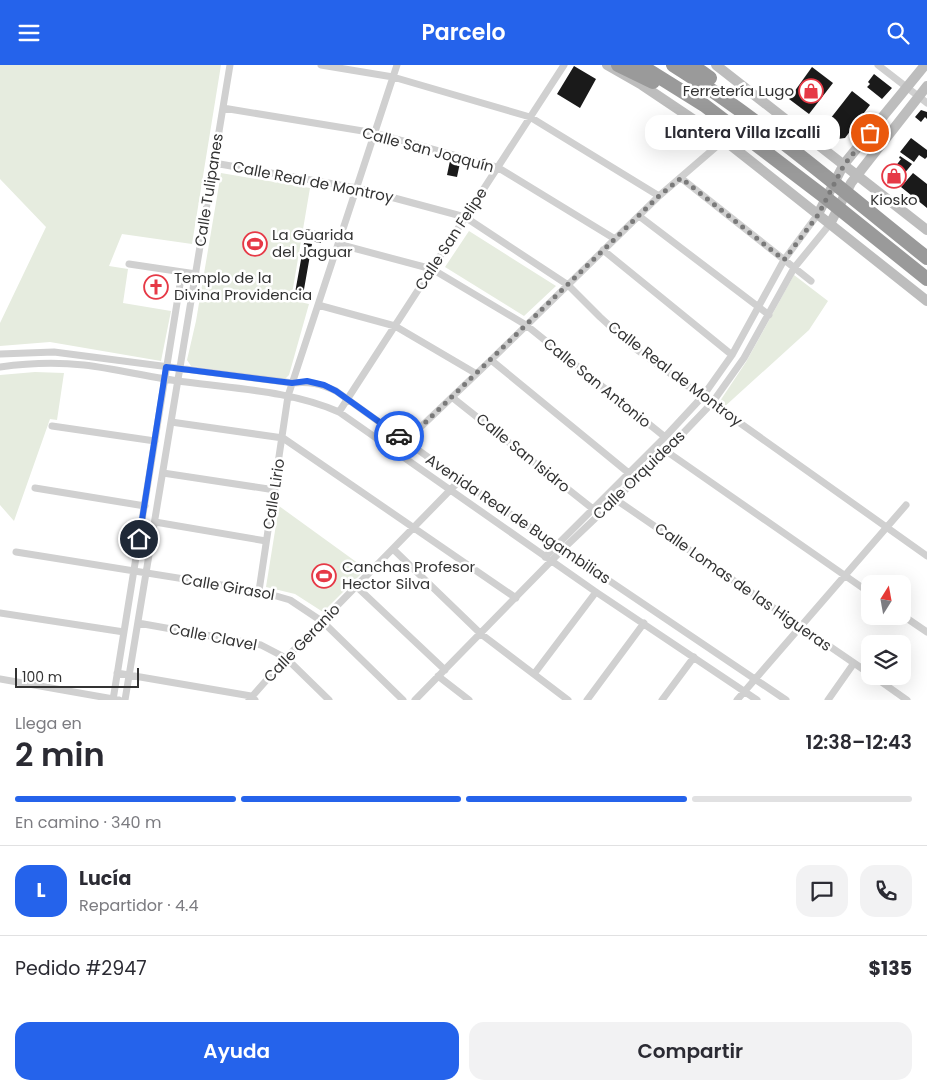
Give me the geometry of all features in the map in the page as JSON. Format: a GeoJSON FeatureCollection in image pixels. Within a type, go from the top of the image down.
{"type":"FeatureCollection","features":[{"type":"Feature","properties":{"kind":"highway"},"geometry":{"type":"LineString","coordinates":[[618,65],[704,105]]}},
{"type":"Feature","properties":{"kind":"highway"},"geometry":{"type":"LineString","coordinates":[[640,65],[704,105],[838,207],[927,279]]}},
{"type":"Feature","properties":{"kind":"highway"},"geometry":{"type":"LineString","coordinates":[[673,65],[713,90],[845,191],[927,258]]}},
{"type":"Feature","properties":{"kind":"highway"},"geometry":{"type":"LineString","coordinates":[[692,65],[728,92],[761,127]]}},
{"type":"Feature","properties":{"kind":"highway"},"geometry":{"type":"LineString","coordinates":[[886,225],[902,231],[927,248]]}},
{"type":"Feature","properties":{"kind":"highway"},"geometry":{"type":"LineString","coordinates":[[877,240],[927,289]]}},
{"type":"Feature","properties":{"kind":"street","name":"Calle Tulipanes"},"geometry":{"type":"LineString","coordinates":[[125,700],[230,65]]}},
{"type":"Feature","properties":{"kind":"street"},"geometry":{"type":"LineString","coordinates":[[321,65],[393,77],[530,117],[659,196]]}},
{"type":"Feature","properties":{"kind":"street","name":"Calle Lirio"},"geometry":{"type":"LineString","coordinates":[[259,591],[288,396],[397,65]]}},
{"type":"Feature","properties":{"kind":"street","name":"Calle San Felipe"},"geometry":{"type":"LineString","coordinates":[[339,412],[564,65]]}},
{"type":"Feature","properties":{"kind":"street"},"geometry":{"type":"LineString","coordinates":[[607,65],[642,85],[724,140],[927,301]]}},
{"type":"Feature","properties":{"kind":"street"},"geometry":{"type":"LineString","coordinates":[[716,65],[927,230]]}},
{"type":"Feature","properties":{"kind":"street"},"geometry":{"type":"LineString","coordinates":[[878,65],[923,100]]}},
{"type":"Feature","properties":{"kind":"street"},"geometry":{"type":"LineString","coordinates":[[818,215],[844,165],[925,65]]}},
{"type":"Feature","properties":{"kind":"street"},"geometry":{"type":"LineString","coordinates":[[830,224],[845,191],[923,100],[927,86]]}},
{"type":"Feature","properties":{"kind":"street","name":"Calle San Joaquín"},"geometry":{"type":"LineString","coordinates":[[223,108],[375,133],[497,167],[615,239]]}},
{"type":"Feature","properties":{"kind":"street"},"geometry":{"type":"LineString","coordinates":[[406,441],[659,196],[724,140]]}},
{"type":"Feature","properties":{"kind":"street","name":"Calle Real de Montroy"},"geometry":{"type":"LineString","coordinates":[[214,163],[357,188],[465,217],[568,285],[633,347],[886,529],[927,556]]}},
{"type":"Feature","properties":{"kind":"street"},"geometry":{"type":"LineString","coordinates":[[681,178],[811,281]]}},
{"type":"Feature","properties":{"kind":"street","name":"Calle Orquideas"},"geometry":{"type":"LineString","coordinates":[[545,557],[665,437],[703,396],[732,355],[784,260],[818,215]]}},
{"type":"Feature","properties":{"kind":"street"},"geometry":{"type":"LineString","coordinates":[[639,216],[768,315]]}},
{"type":"Feature","properties":{"kind":"street","name":"Calle Orquideas"},"geometry":{"type":"LineString","coordinates":[[415,700],[562,550],[666,451],[712,403],[744,358],[794,268],[830,224]]}},
{"type":"Feature","properties":{"kind":"street","name":"Calle San Antonio"},"geometry":{"type":"LineString","coordinates":[[338,244],[432,269],[526,325],[665,437]]}},
{"type":"Feature","properties":{"kind":"street"},"geometry":{"type":"LineString","coordinates":[[603,251],[732,355]]}},
{"type":"Feature","properties":{"kind":"street"},"geometry":{"type":"LineString","coordinates":[[129,264],[196,273]]}},
{"type":"Feature","properties":{"kind":"street"},"geometry":{"type":"LineString","coordinates":[[0,679],[115,700],[117,673],[182,271]]}},
{"type":"Feature","properties":{"kind":"street"},"geometry":{"type":"LineString","coordinates":[[318,305],[395,326],[476,373]]}},
{"type":"Feature","properties":{"kind":"street","name":"Avenida Real de Bugambilias"},"geometry":{"type":"LineString","coordinates":[[0,354],[54,351],[180,369],[292,383],[307,381],[324,385],[336,391],[460,481],[786,700]]}},
{"type":"Feature","properties":{"kind":"street"},"geometry":{"type":"LineString","coordinates":[[77,364],[80,355]]}},
{"type":"Feature","properties":{"kind":"street"},"geometry":{"type":"LineString","coordinates":[[491,360],[636,479]]}},
{"type":"Feature","properties":{"kind":"street","name":"Avenida Real de Bugambilias"},"geometry":{"type":"LineString","coordinates":[[0,367],[50,363],[77,364],[164,379],[288,396],[320,403],[339,412],[552,562],[757,700]]}},
{"type":"Feature","properties":{"kind":"street","name":"Calle San Isidro"},"geometry":{"type":"LineString","coordinates":[[453,397],[593,509]]}},
{"type":"Feature","properties":{"kind":"street"},"geometry":{"type":"LineString","coordinates":[[171,422],[283,438],[516,598]]}},
{"type":"Feature","properties":{"kind":"street"},"geometry":{"type":"LineString","coordinates":[[52,427],[155,441]]}},
{"type":"Feature","properties":{"kind":"street"},"geometry":{"type":"LineString","coordinates":[[666,451],[861,587]]}},
{"type":"Feature","properties":{"kind":"street"},"geometry":{"type":"LineString","coordinates":[[163,473],[274,490]]}},
{"type":"Feature","properties":{"kind":"street","name":"Calle Geranio"},"geometry":{"type":"LineString","coordinates":[[252,699],[286,658],[460,481]]}},
{"type":"Feature","properties":{"kind":"street"},"geometry":{"type":"LineString","coordinates":[[35,487],[145,506]]}},
{"type":"Feature","properties":{"kind":"street","name":"Calle Lomas de las Higueras"},"geometry":{"type":"LineString","coordinates":[[615,499],[861,668]]}},
{"type":"Feature","properties":{"kind":"street"},"geometry":{"type":"LineString","coordinates":[[738,700],[906,505]]}},
{"type":"Feature","properties":{"kind":"street"},"geometry":{"type":"LineString","coordinates":[[154,522],[266,541]]}},
{"type":"Feature","properties":{"kind":"street"},"geometry":{"type":"LineString","coordinates":[[393,549],[481,633],[568,700]]}},
{"type":"Feature","properties":{"kind":"street","name":"Calle Girasol"},"geometry":{"type":"LineString","coordinates":[[16,552],[259,591],[290,600],[323,622],[403,700]]}},
{"type":"Feature","properties":{"kind":"street"},"geometry":{"type":"LineString","coordinates":[[357,587],[445,670]]}},
{"type":"Feature","properties":{"kind":"street"},"geometry":{"type":"LineString","coordinates":[[534,674],[596,592]]}},
{"type":"Feature","properties":{"kind":"street"},"geometry":{"type":"LineString","coordinates":[[0,613],[124,632]]}},
{"type":"Feature","properties":{"kind":"street"},"geometry":{"type":"LineString","coordinates":[[911,621],[927,632]]}},
{"type":"Feature","properties":{"kind":"street","name":"Calle Clavel"},"geometry":{"type":"LineString","coordinates":[[138,623],[261,645],[286,658],[328,700]]}},
{"type":"Feature","properties":{"kind":"street"},"geometry":{"type":"LineString","coordinates":[[586,700],[644,623]]}},
{"type":"Feature","properties":{"kind":"street"},"geometry":{"type":"LineString","coordinates":[[662,700],[694,657]]}},
{"type":"Feature","properties":{"kind":"street"},"geometry":{"type":"LineString","coordinates":[[828,700],[854,663]]}},
{"type":"Feature","properties":{"kind":"street"},"geometry":{"type":"LineString","coordinates":[[117,673],[252,699]]}},
{"type":"Feature","properties":{"kind":"street"},"geometry":{"type":"LineString","coordinates":[[438,677],[469,700]]}},
{"type":"Feature","properties":{"kind":"street","name":"Calle Lomas de las Higueras"},"geometry":{"type":"LineString","coordinates":[[885,685],[907,700]]}},
{"type":"Feature","properties":{"kind":"shaded area"},"geometry":{"type":"Polygon","coordinates":[[[0,65],[221,65],[192,244],[122,234],[109,266],[128,269],[123,303],[171,311],[161,361],[50,342],[0,346],[0,323],[46,227],[0,179],[0,65]]]}},
{"type":"Feature","properties":{"kind":"shaded area","name":"La Guarida del Jaguar"},"geometry":{"type":"Polygon","coordinates":[[[221,173],[310,188],[291,300],[309,304],[289,375],[285,379],[191,366],[187,360],[196,321],[221,173]]]}},
{"type":"Feature","properties":{"kind":"shaded area"},"geometry":{"type":"Polygon","coordinates":[[[469,231],[556,286],[524,316],[445,267],[469,231]]]}},
{"type":"Feature","properties":{"kind":"shaded area"},"geometry":{"type":"Polygon","coordinates":[[[794,275],[828,301],[809,330],[723,408],[718,404],[746,362],[794,275]]]}},
{"type":"Feature","properties":{"kind":"shaded area"},"geometry":{"type":"Polygon","coordinates":[[[35,372],[64,373],[57,420],[50,419],[14,521],[0,505],[0,375],[35,372]]]}},
{"type":"Feature","properties":{"kind":"shaded area"},"geometry":{"type":"Polygon","coordinates":[[[279,506],[366,569],[323,612],[295,594],[266,587],[279,506]]]}},
{"type":"Feature","properties":{"kind":"building"},"geometry":{"type":"Polygon","coordinates":[[[574,66],[596,79],[580,108],[557,94],[574,66]]]}},
{"type":"Feature","properties":{"kind":"building","name":"Ferretería Lugo"},"geometry":{"type":"Polygon","coordinates":[[[812,67],[833,83],[809,114],[789,99],[812,67]]]}},
{"type":"Feature","properties":{"kind":"building"},"geometry":{"type":"Polygon","coordinates":[[[874,74],[892,88],[882,99],[867,87],[874,74]]]}},
{"type":"Feature","properties":{"kind":"building"},"geometry":{"type":"Polygon","coordinates":[[[852,91],[870,105],[845,138],[837,139],[823,128],[852,91]]]}},
{"type":"Feature","properties":{"kind":"building"},"geometry":{"type":"Polygon","coordinates":[[[921,110],[927,112],[927,119],[925,117],[921,122],[915,117],[921,110]]]}},
{"type":"Feature","properties":{"kind":"building"},"geometry":{"type":"Polygon","coordinates":[[[911,138],[927,150],[927,157],[925,159],[919,155],[914,162],[900,152],[911,138]]]}},
{"type":"Feature","properties":{"kind":"building"},"geometry":{"type":"Polygon","coordinates":[[[451,156],[461,158],[457,177],[447,175],[451,156]]]}},
{"type":"Feature","properties":{"kind":"building"},"geometry":{"type":"Polygon","coordinates":[[[900,156],[912,164],[896,184],[888,178],[887,172],[893,164],[895,167],[901,159],[899,158],[900,156]]]}},
{"type":"Feature","properties":{"kind":"building"},"geometry":{"type":"Polygon","coordinates":[[[913,173],[927,184],[927,208],[901,187],[913,173]]]}},
{"type":"Feature","properties":{"kind":"building"},"geometry":{"type":"Polygon","coordinates":[[[306,229],[322,232],[321,243],[304,240],[306,229]]]}},
{"type":"Feature","properties":{"kind":"building"},"geometry":{"type":"Polygon","coordinates":[[[304,243],[312,244],[303,295],[295,293],[304,243]]]}},
{"type":"Feature","properties":{"kind":"building","name":"Templo de la Divina Providencia"},"geometry":{"type":"Polygon","coordinates":[[[148,279],[166,282],[164,296],[146,293],[148,279]]]}},
{"type":"Feature","properties":{"kind":"way so far"},"geometry":{"type":"LineString","coordinates":[[399,436],[406,441],[659,196],[681,178],[784,260],[818,215],[844,165],[870,133]]}},
{"type":"Feature","properties":{"kind":"place","name":"Ferretería Lugo"},"geometry":{"type":"Point","coordinates":[811,91]}},
{"type":"Feature","properties":{"kind":"place","name":"Llantera Villa Izcalli"},"geometry":{"type":"Point","coordinates":[870,133]}},
{"type":"Feature","properties":{"kind":"place","name":"Kiosko"},"geometry":{"type":"Point","coordinates":[894,176]}},
{"type":"Feature","properties":{"kind":"place","name":"La Guarida del Jaguar"},"geometry":{"type":"Point","coordinates":[255,244]}},
{"type":"Feature","properties":{"kind":"place","name":"Templo de la Divina Providencia"},"geometry":{"type":"Point","coordinates":[156,287]}},
{"type":"Feature","properties":{"kind":"place","name":"Canchas Profesor Hector Silva"},"geometry":{"type":"Point","coordinates":[324,576]}},
{"type":"Feature","properties":{"kind":"route"},"geometry":{"type":"LineString","coordinates":[[139,539],[166,367],[292,383],[307,381],[324,385],[336,391],[399,436]]}}]}
